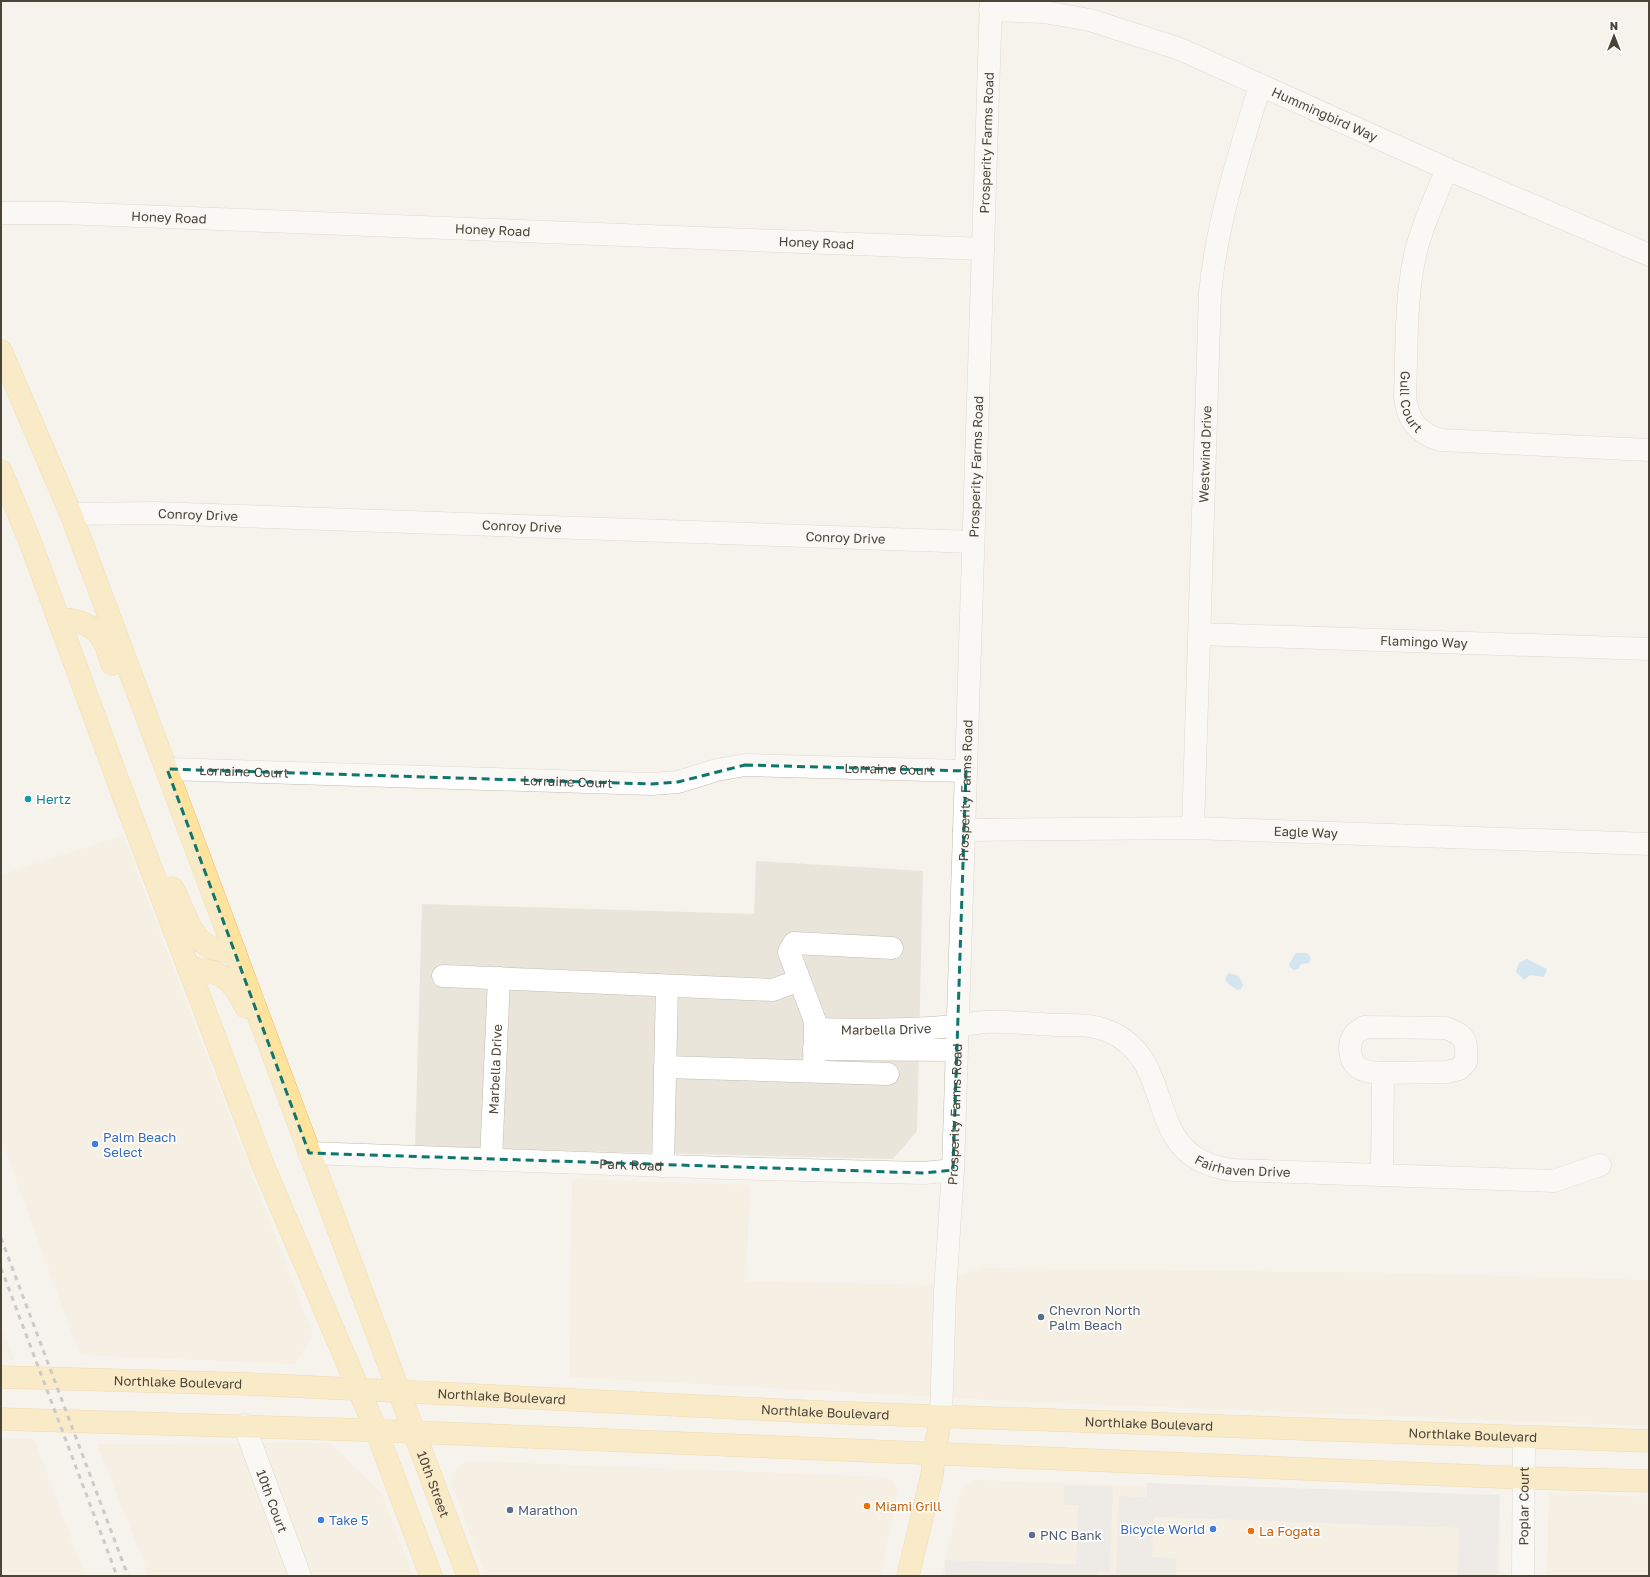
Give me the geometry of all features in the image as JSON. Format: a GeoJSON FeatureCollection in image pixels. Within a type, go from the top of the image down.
{"type":"FeatureCollection","features":[{"type":"Feature","properties":{"kind":"main road"},"geometry":{"type":"LineString","coordinates":[[1,351],[71,514],[279,1072]]}},
{"type":"Feature","properties":{"kind":"main road"},"geometry":{"type":"LineString","coordinates":[[1,471],[31,544],[263,1165],[376,1430],[431,1576]]}},
{"type":"Feature","properties":{"kind":"main road"},"geometry":{"type":"LineString","coordinates":[[59,620],[66,619],[90,626],[103,640],[143,747],[148,756],[171,779]]}},
{"type":"Feature","properties":{"kind":"main road"},"geometry":{"type":"LineString","coordinates":[[143,846],[174,892],[190,926],[200,939],[210,947],[235,952]]}},
{"type":"Feature","properties":{"kind":"main road"},"geometry":{"type":"LineString","coordinates":[[188,967],[210,970],[223,976],[233,984],[241,996],[279,1072]]}},
{"type":"Feature","properties":{"kind":"main road","name":"10th Street"},"geometry":{"type":"LineString","coordinates":[[279,1072],[468,1576]]}},
{"type":"Feature","properties":{"kind":"main road","name":"Northlake Boulevard"},"geometry":{"type":"LineString","coordinates":[[1,1377],[250,1384],[941,1417],[1649,1441]]}},
{"type":"Feature","properties":{"kind":"main road","name":"Prosperity Farms Road"},"geometry":{"type":"LineString","coordinates":[[908,1576],[932,1474],[941,1417]]}},
{"type":"Feature","properties":{"kind":"main road"},"geometry":{"type":"LineString","coordinates":[[1,1419],[244,1425],[1524,1478],[1649,1481]]}},
{"type":"Feature","properties":{"kind":"street","name":"Hummingbird Way"},"geometry":{"type":"LineString","coordinates":[[990,6],[1044,12],[1090,20],[1180,49],[1447,169],[1649,255]]}},
{"type":"Feature","properties":{"kind":"street","name":"Prosperity Farms Road"},"geometry":{"type":"LineString","coordinates":[[941,1417],[945,1292],[953,1170],[990,6]]}},
{"type":"Feature","properties":{"kind":"street","name":"Westwind Drive"},"geometry":{"type":"LineString","coordinates":[[1193,828],[1210,301],[1213,261],[1222,213],[1260,86]]}},
{"type":"Feature","properties":{"kind":"street","name":"Gull Court"},"geometry":{"type":"LineString","coordinates":[[1447,169],[1427,216],[1420,237],[1410,287],[1405,396],[1406,409],[1418,430],[1429,437],[1441,440],[1649,450]]}},
{"type":"Feature","properties":{"kind":"street","name":"Honey Road"},"geometry":{"type":"LineString","coordinates":[[1,213],[68,213],[983,249]]}},
{"type":"Feature","properties":{"kind":"street","name":"Conroy Drive"},"geometry":{"type":"LineString","coordinates":[[71,514],[155,513],[973,542]]}},
{"type":"Feature","properties":{"kind":"street","name":"Flamingo Way"},"geometry":{"type":"LineString","coordinates":[[1200,634],[1649,649]]}},
{"type":"Feature","properties":{"kind":"street","name":"Lorraine Court"},"geometry":{"type":"LineString","coordinates":[[171,779],[651,784],[678,782],[717,770],[745,765],[966,771]]}},
{"type":"Feature","properties":{"kind":"street","name":"Eagle Way"},"geometry":{"type":"LineString","coordinates":[[964,830],[1193,828],[1649,844]]}},
{"type":"Feature","properties":{"kind":"street"},"geometry":{"type":"LineString","coordinates":[[814,1071],[815,1021],[789,952],[794,943],[892,948]]}},
{"type":"Feature","properties":{"kind":"street"},"geometry":{"type":"LineString","coordinates":[[443,976],[773,990],[800,980]]}},
{"type":"Feature","properties":{"kind":"street","name":"Marbella Drive"},"geometry":{"type":"LineString","coordinates":[[490,1160],[499,978]]}},
{"type":"Feature","properties":{"kind":"street"},"geometry":{"type":"LineString","coordinates":[[663,1166],[667,986]]}},
{"type":"Feature","properties":{"kind":"street","name":"Fairhaven Drive"},"geometry":{"type":"LineString","coordinates":[[958,1025],[985,1022],[1082,1025],[1108,1031],[1128,1043],[1138,1052],[1151,1074],[1171,1132],[1187,1152],[1208,1165],[1233,1170],[1554,1181],[1600,1165]]}},
{"type":"Feature","properties":{"kind":"street","name":"Marbella Drive"},"geometry":{"type":"LineString","coordinates":[[815,1039],[958,1025]]}},
{"type":"Feature","properties":{"kind":"street"},"geometry":{"type":"LineString","coordinates":[[1364,1027],[1446,1028],[1459,1033],[1467,1044],[1466,1062],[1459,1069],[1447,1072],[1383,1073],[1371,1073],[1357,1067],[1350,1058],[1350,1047],[1354,1035],[1364,1027]]}},
{"type":"Feature","properties":{"kind":"street","name":"Marbella Drive"},"geometry":{"type":"LineString","coordinates":[[815,1039],[956,1050]]}},
{"type":"Feature","properties":{"kind":"street"},"geometry":{"type":"LineString","coordinates":[[665,1067],[888,1074]]}},
{"type":"Feature","properties":{"kind":"street"},"geometry":{"type":"LineString","coordinates":[[1382,1175],[1383,1073]]}},
{"type":"Feature","properties":{"kind":"street","name":"Park Road"},"geometry":{"type":"LineString","coordinates":[[309,1153],[663,1166],[924,1173],[953,1170]]}},
{"type":"Feature","properties":{"kind":"street","name":"10th Court"},"geometry":{"type":"LineString","coordinates":[[244,1425],[300,1576]]}},
{"type":"Feature","properties":{"kind":"street","name":"Poplar Court"},"geometry":{"type":"LineString","coordinates":[[1523,1576],[1524,1437]]}},
{"type":"Feature","properties":{"kind":"highlighted area"},"geometry":{"type":"Polygon","coordinates":[[[745,765],[966,771],[953,1170],[924,1173],[309,1153],[167,769],[651,784],[678,782],[745,765]]]}},
{"type":"Feature","properties":{"kind":"shaded area"},"geometry":{"type":"Polygon","coordinates":[[[123,835],[313,1335],[295,1364],[80,1355],[1,1139],[1,875],[123,835]]]}},
{"type":"Feature","properties":{"kind":"shaded area"},"geometry":{"type":"Polygon","coordinates":[[[756,861],[923,871],[917,1131],[893,1159],[415,1147],[422,904],[754,914],[756,861]]]}},
{"type":"Feature","properties":{"kind":"shaded area"},"geometry":{"type":"Polygon","coordinates":[[[572,1179],[750,1185],[746,1281],[927,1285],[983,1268],[1401,1273],[1649,1280],[1649,1426],[1011,1401],[569,1377],[572,1179]]]}},
{"type":"Feature","properties":{"kind":"shaded area"},"geometry":{"type":"Polygon","coordinates":[[[1,1326],[14,1360],[1,1359],[1,1326]]]}},
{"type":"Feature","properties":{"kind":"shaded area"},"geometry":{"type":"Polygon","coordinates":[[[1,1439],[34,1439],[85,1576],[1,1576],[1,1439]]]}},
{"type":"Feature","properties":{"kind":"shaded area"},"geometry":{"type":"Polygon","coordinates":[[[330,1443],[382,1494],[413,1576],[149,1576],[97,1444],[330,1443]]]}},
{"type":"Feature","properties":{"kind":"shaded area"},"geometry":{"type":"Polygon","coordinates":[[[470,1461],[885,1477],[894,1482],[897,1491],[880,1576],[486,1576],[451,1482],[455,1470],[461,1464],[470,1461]]]}},
{"type":"Feature","properties":{"kind":"shaded area"},"geometry":{"type":"Polygon","coordinates":[[[974,1480],[1489,1497],[1496,1501],[1500,1508],[1500,1576],[941,1576],[962,1490],[966,1484],[974,1480]]]}},
{"type":"Feature","properties":{"kind":"shaded area"},"geometry":{"type":"Polygon","coordinates":[[[1147,1483],[1500,1495],[1497,1576],[1457,1576],[1459,1528],[1154,1517],[1152,1557],[1176,1558],[1176,1576],[1116,1576],[1119,1496],[1147,1497],[1147,1483]]]}},
{"type":"Feature","properties":{"kind":"shaded area"},"geometry":{"type":"Polygon","coordinates":[[[1064,1485],[1113,1487],[1110,1572],[1097,1572],[1097,1576],[945,1576],[945,1560],[1076,1564],[1078,1505],[1064,1505],[1064,1485]]]}},
{"type":"Feature","properties":{"kind":"shaded area"},"geometry":{"type":"Polygon","coordinates":[[[1549,1493],[1649,1497],[1649,1576],[1547,1576],[1549,1493]]]}},
{"type":"Feature","properties":{"kind":"water"},"geometry":{"type":"Polygon","coordinates":[[[1296,953],[1307,953],[1311,958],[1309,963],[1301,964],[1298,969],[1294,970],[1289,964],[1296,953]]]}},
{"type":"Feature","properties":{"kind":"water"},"geometry":{"type":"Polygon","coordinates":[[[1527,959],[1547,969],[1544,977],[1530,975],[1524,980],[1516,972],[1519,963],[1527,959]]]}},
{"type":"Feature","properties":{"kind":"water"},"geometry":{"type":"Polygon","coordinates":[[[1229,973],[1239,976],[1243,985],[1241,989],[1237,990],[1227,983],[1225,979],[1229,973]]]}},
{"type":"Feature","properties":{"kind":"railway"},"geometry":{"type":"LineString","coordinates":[[1,1238],[128,1576]]}},
{"type":"Feature","properties":{"kind":"railway"},"geometry":{"type":"LineString","coordinates":[[1,1268],[117,1576]]}},
{"type":"Feature","properties":{"kind":"place","name":"Hertz"},"geometry":{"type":"Point","coordinates":[28,799]}},
{"type":"Feature","properties":{"kind":"place","name":"Palm Beach Select"},"geometry":{"type":"Point","coordinates":[95,1144]}},
{"type":"Feature","properties":{"kind":"place","name":"Chevron North Palm Beach"},"geometry":{"type":"Point","coordinates":[1041,1317]}},
{"type":"Feature","properties":{"kind":"place","name":"Miami Grill"},"geometry":{"type":"Point","coordinates":[867,1506]}},
{"type":"Feature","properties":{"kind":"place","name":"Marathon"},"geometry":{"type":"Point","coordinates":[510,1510]}},
{"type":"Feature","properties":{"kind":"place","name":"Take 5"},"geometry":{"type":"Point","coordinates":[321,1520]}},
{"type":"Feature","properties":{"kind":"place","name":"Bicycle World"},"geometry":{"type":"Point","coordinates":[1213,1529]}},
{"type":"Feature","properties":{"kind":"place","name":"La Fogata"},"geometry":{"type":"Point","coordinates":[1251,1531]}},
{"type":"Feature","properties":{"kind":"place","name":"PNC Bank"},"geometry":{"type":"Point","coordinates":[1032,1535]}}]}
